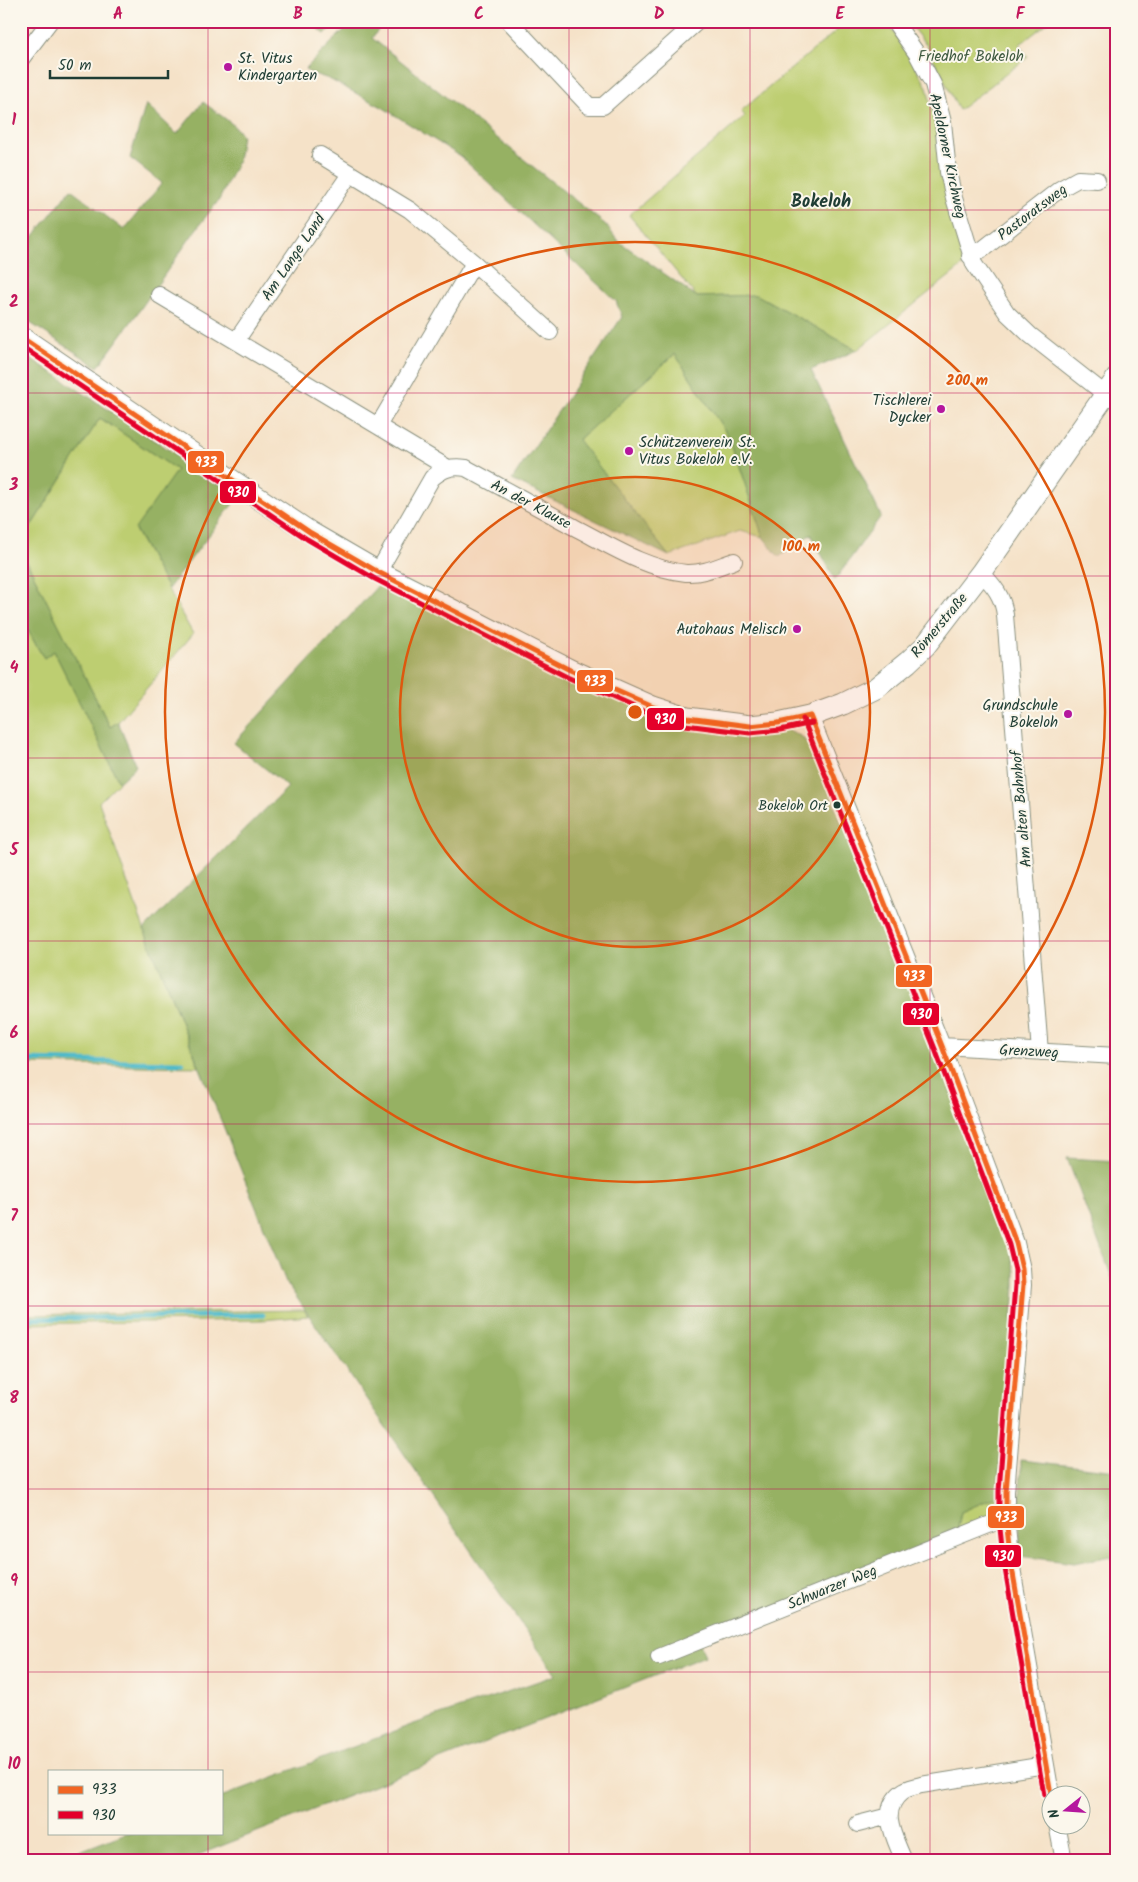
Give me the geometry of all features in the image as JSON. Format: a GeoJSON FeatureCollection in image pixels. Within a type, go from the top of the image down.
{"type":"FeatureCollection","features":[{"type":"Feature","properties":{"kind":"street"},"geometry":{"type":"LineString","coordinates":[[21,59],[50,21]]}},
{"type":"Feature","properties":{"kind":"street"},"geometry":{"type":"LineString","coordinates":[[509,21],[589,106],[603,106],[697,22]]}},
{"type":"Feature","properties":{"kind":"street","name":"Apeldorner Kirchweg"},"geometry":{"type":"LineString","coordinates":[[894,21],[917,54],[933,84],[943,122],[948,172],[970,256],[1007,313],[1030,335],[1111,386]]}},
{"type":"Feature","properties":{"kind":"street"},"geometry":{"type":"LineString","coordinates":[[320,155],[410,210],[474,263],[550,332]]}},
{"type":"Feature","properties":{"kind":"street","name":"Am Lange Land"},"geometry":{"type":"LineString","coordinates":[[236,341],[350,174]]}},
{"type":"Feature","properties":{"kind":"street","name":"Pastoratsweg"},"geometry":{"type":"LineString","coordinates":[[970,256],[983,249],[1060,189],[1078,179],[1097,180]]}},
{"type":"Feature","properties":{"kind":"street"},"geometry":{"type":"LineString","coordinates":[[378,426],[474,263]]}},
{"type":"Feature","properties":{"kind":"street"},"geometry":{"type":"LineString","coordinates":[[159,295],[448,468]]}},
{"type":"Feature","properties":{"kind":"street","name":"Römerstraße"},"geometry":{"type":"LineString","coordinates":[[21,337],[311,533],[378,572],[570,670],[653,707],[687,718],[750,726],[778,723],[810,716],[843,704],[876,688],[925,646],[981,573],[1111,386]]}},
{"type":"Feature","properties":{"kind":"street","name":"An der Klause"},"geometry":{"type":"LineString","coordinates":[[448,468],[452,466],[466,468],[606,544],[646,563],[668,570],[688,573],[703,571],[734,561]]}},
{"type":"Feature","properties":{"kind":"street"},"geometry":{"type":"LineString","coordinates":[[378,572],[432,478],[448,468]]}},
{"type":"Feature","properties":{"kind":"street","name":"Am alten Bahnhof"},"geometry":{"type":"LineString","coordinates":[[981,573],[995,586],[1004,606],[1040,1052]]}},
{"type":"Feature","properties":{"kind":"street"},"geometry":{"type":"LineString","coordinates":[[810,716],[830,772],[942,1046],[1016,1243],[1022,1269],[1023,1286],[1006,1492],[1006,1518],[1012,1566],[1049,1784]]}},
{"type":"Feature","properties":{"kind":"street","name":"Grenzweg"},"geometry":{"type":"LineString","coordinates":[[942,1046],[1117,1056]]}},
{"type":"Feature","properties":{"kind":"street","name":"Schwarzer Weg"},"geometry":{"type":"LineString","coordinates":[[658,1656],[1006,1518]]}},
{"type":"Feature","properties":{"kind":"street"},"geometry":{"type":"LineString","coordinates":[[904,1861],[892,1831],[889,1816],[892,1803],[903,1791],[921,1785],[1045,1765]]}},
{"type":"Feature","properties":{"kind":"street"},"geometry":{"type":"LineString","coordinates":[[858,1824],[889,1816]]}},
{"type":"Feature","properties":{"kind":"street"},"geometry":{"type":"LineString","coordinates":[[1059,1834],[1064,1861]]}},
{"type":"Feature","properties":{"kind":"green space"},"geometry":{"type":"Polygon","coordinates":[[[308,21],[338,21],[325,34],[308,21]]]}},
{"type":"Feature","properties":{"kind":"green space"},"geometry":{"type":"Polygon","coordinates":[[[353,21],[385,21],[372,38],[606,225],[617,240],[697,297],[757,295],[857,350],[811,370],[881,516],[835,580],[811,534],[779,557],[763,537],[729,437],[675,354],[578,440],[669,556],[512,480],[622,317],[616,301],[460,156],[382,107],[329,79],[308,72],[305,69],[353,21]]]}},
{"type":"Feature","properties":{"kind":"green space"},"geometry":{"type":"Polygon","coordinates":[[[848,21],[886,21],[927,87],[966,263],[857,350],[757,295],[697,297],[629,215],[745,116],[741,111],[848,21]]]}},
{"type":"Feature","properties":{"kind":"green space","name":"Friedhof Bokeloh"},"geometry":{"type":"Polygon","coordinates":[[[907,21],[1050,21],[1019,45],[1028,57],[959,110],[927,46],[907,21]]]}},
{"type":"Feature","properties":{"kind":"green space"},"geometry":{"type":"Polygon","coordinates":[[[203,102],[231,123],[242,135],[238,161],[219,200],[98,367],[21,317],[21,252],[71,189],[124,230],[162,183],[130,158],[146,104],[177,134],[203,102]]]}},
{"type":"Feature","properties":{"kind":"green space"},"geometry":{"type":"Polygon","coordinates":[[[21,352],[239,496],[168,589],[135,529],[177,470],[100,418],[21,542],[21,352]]]}},
{"type":"Feature","properties":{"kind":"green space"},"geometry":{"type":"Polygon","coordinates":[[[675,354],[729,437],[763,537],[740,531],[669,556],[578,440],[675,354]]]}},
{"type":"Feature","properties":{"kind":"green space"},"geometry":{"type":"Polygon","coordinates":[[[100,418],[177,470],[135,530],[193,634],[118,722],[110,727],[21,550],[21,542],[100,418]]]}},
{"type":"Feature","properties":{"kind":"green space"},"geometry":{"type":"Polygon","coordinates":[[[21,550],[110,727],[118,722],[136,766],[119,782],[54,651],[44,658],[21,617],[21,550]]]}},
{"type":"Feature","properties":{"kind":"green space"},"geometry":{"type":"Polygon","coordinates":[[[383,580],[647,709],[791,731],[802,737],[811,748],[933,1046],[1009,1246],[1015,1271],[1015,1286],[997,1496],[961,1512],[956,1538],[699,1641],[705,1656],[183,1861],[54,1861],[123,1834],[222,1834],[222,1797],[411,1725],[556,1675],[286,1282],[144,929],[288,787],[234,743],[383,580]]]}},
{"type":"Feature","properties":{"kind":"green space"},"geometry":{"type":"Polygon","coordinates":[[[21,617],[44,658],[54,651],[119,782],[99,802],[144,929],[199,1067],[21,1064],[21,617]]]}},
{"type":"Feature","properties":{"kind":"green space"},"geometry":{"type":"Polygon","coordinates":[[[1067,1158],[1117,1161],[1117,1291],[1067,1158]]]}},
{"type":"Feature","properties":{"kind":"green space"},"geometry":{"type":"Polygon","coordinates":[[[304,1310],[308,1316],[262,1320],[21,1324],[21,1315],[304,1310]]]}},
{"type":"Feature","properties":{"kind":"green space"},"geometry":{"type":"Polygon","coordinates":[[[1021,1460],[1117,1471],[1117,1572],[1111,1556],[1074,1563],[1019,1556],[1021,1460]]]}},
{"type":"Feature","properties":{"kind":"green space"},"geometry":{"type":"Polygon","coordinates":[[[997,1496],[996,1506],[989,1520],[972,1532],[956,1538],[961,1512],[997,1496]]]}},
{"type":"Feature","properties":{"kind":"waterway"},"geometry":{"type":"LineString","coordinates":[[21,1060],[183,1063]]}},
{"type":"Feature","properties":{"kind":"waterway"},"geometry":{"type":"LineString","coordinates":[[21,1319],[263,1315]]}},
{"type":"Feature","properties":{"kind":"transit line","name":"933"},"geometry":{"type":"LineString","coordinates":[[21,337],[311,533],[378,572],[570,670],[653,707],[687,718],[750,726],[778,723],[810,716]]}},
{"type":"Feature","properties":{"kind":"transit line","name":"930"},"geometry":{"type":"LineString","coordinates":[[21,346],[307,539],[375,579],[567,677],[650,714],[685,725],[750,733],[780,730],[812,723]]}},
{"type":"Feature","properties":{"kind":"transit line","name":"933"},"geometry":{"type":"LineString","coordinates":[[810,716],[942,1046],[1016,1243],[1022,1269],[1023,1285],[1006,1492],[1006,1518],[1010,1556],[1049,1784]]}},
{"type":"Feature","properties":{"kind":"transit line","name":"930"},"geometry":{"type":"LineString","coordinates":[[803,719],[935,1049],[1009,1245],[1015,1270],[999,1491],[999,1519],[1003,1557],[1042,1784]]}},
{"type":"Feature","properties":{"kind":"place","name":"St. Vitus Kindergarten"},"geometry":{"type":"Point","coordinates":[228,67]}},
{"type":"Feature","properties":{"kind":"place","name":"Tischlerei Dycker"},"geometry":{"type":"Point","coordinates":[941,409]}},
{"type":"Feature","properties":{"kind":"place","name":"Schützenverein St. Vitus Bokeloh e.V."},"geometry":{"type":"Point","coordinates":[629,451]}},
{"type":"Feature","properties":{"kind":"place","name":"Autohaus Melisch"},"geometry":{"type":"Point","coordinates":[797,629]}},
{"type":"Feature","properties":{"kind":"place","name":"Grundschule Bokeloh"},"geometry":{"type":"Point","coordinates":[1068,714]}},
{"type":"Feature","properties":{"kind":"place","name":"Bokeloh Ort"},"geometry":{"type":"Point","coordinates":[837,805]}},
{"type":"Feature","properties":{"kind":"district","name":"Bokeloh"},"geometry":{"type":"Point","coordinates":[821,201]}}]}
